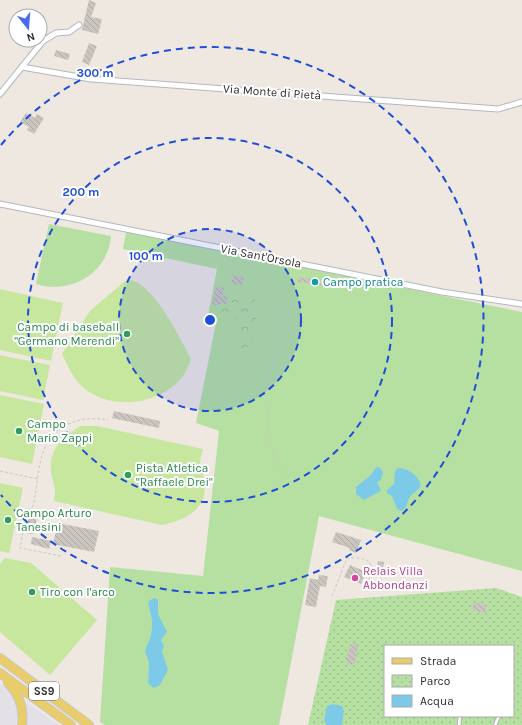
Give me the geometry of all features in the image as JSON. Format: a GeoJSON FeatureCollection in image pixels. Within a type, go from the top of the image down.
{"type":"FeatureCollection","features":[{"type":"Feature","properties":{"kind":"main road","name":"SS9"},"geometry":{"type":"LineString","coordinates":[[0,658],[89,725]]}},
{"type":"Feature","properties":{"kind":"main road","name":"SS9"},"geometry":{"type":"LineString","coordinates":[[0,673],[71,725]]}},
{"type":"Feature","properties":{"kind":"main road"},"geometry":{"type":"LineString","coordinates":[[0,673],[19,698],[23,714],[22,725]]}},
{"type":"Feature","properties":{"kind":"street"},"geometry":{"type":"LineString","coordinates":[[0,94],[43,41],[56,33],[69,32],[79,25]]}},
{"type":"Feature","properties":{"kind":"street","name":"Via Monte di Pietà"},"geometry":{"type":"LineString","coordinates":[[22,67],[91,79],[498,109],[522,102]]}},
{"type":"Feature","properties":{"kind":"street","name":"Via Sant'Orsola"},"geometry":{"type":"LineString","coordinates":[[0,204],[442,292],[522,304]]}},
{"type":"Feature","properties":{"kind":"path"},"geometry":{"type":"LineString","coordinates":[[282,474],[269,438],[266,393],[285,313]]}},
{"type":"Feature","properties":{"kind":"path"},"geometry":{"type":"LineString","coordinates":[[61,556],[20,548],[27,512],[33,506],[44,449],[57,430],[78,420],[98,418],[108,420]]}},
{"type":"Feature","properties":{"kind":"path"},"geometry":{"type":"LineString","coordinates":[[0,471],[38,479]]}},
{"type":"Feature","properties":{"kind":"path"},"geometry":{"type":"LineString","coordinates":[[332,596],[347,558],[360,557],[368,562],[372,569],[368,588],[369,592]]}},
{"type":"Feature","properties":{"kind":"shaded area"},"geometry":{"type":"Polygon","coordinates":[[[0,684],[59,725],[0,725],[0,684]]]}},
{"type":"Feature","properties":{"kind":"green space"},"geometry":{"type":"Polygon","coordinates":[[[49,224],[111,236],[103,261],[86,278],[62,286],[49,287],[36,284],[49,224]]]}},
{"type":"Feature","properties":{"kind":"green space"},"geometry":{"type":"Polygon","coordinates":[[[126,232],[522,312],[522,571],[319,516],[279,725],[105,725],[100,722],[110,567],[203,576],[219,431],[196,423],[216,323],[207,321],[217,269],[123,249],[126,232]]]}},
{"type":"Feature","properties":{"kind":"green space","name":"Campo di baseball \"Germano Merendi\""},"geometry":{"type":"Polygon","coordinates":[[[131,280],[140,284],[158,302],[174,326],[191,359],[185,373],[176,384],[164,392],[137,402],[123,402],[96,396],[84,388],[74,376],[62,354],[90,311],[125,281],[131,280]]]}},
{"type":"Feature","properties":{"kind":"green space"},"geometry":{"type":"Polygon","coordinates":[[[0,289],[63,303],[51,361],[0,350],[0,289]]]}},
{"type":"Feature","properties":{"kind":"green space"},"geometry":{"type":"Polygon","coordinates":[[[230,297],[239,301],[255,297],[256,326],[245,352],[234,351],[241,336],[240,321],[233,316],[222,315],[220,309],[228,304],[230,297]]]}},
{"type":"Feature","properties":{"kind":"green space"},"geometry":{"type":"Polygon","coordinates":[[[0,355],[50,365],[43,400],[0,391],[0,355]]]}},
{"type":"Feature","properties":{"kind":"green space","name":"Campo Mario Zappi"},"geometry":{"type":"Polygon","coordinates":[[[0,395],[44,404],[32,464],[0,457],[0,395]]]}},
{"type":"Feature","properties":{"kind":"green space","name":"Pista Atletica \"Raffaele Drei\""},"geometry":{"type":"Polygon","coordinates":[[[81,426],[97,426],[203,449],[200,464],[205,482],[205,488],[201,503],[191,514],[184,518],[162,525],[54,501],[55,489],[52,477],[51,460],[57,446],[62,440],[81,426]]]}},
{"type":"Feature","properties":{"kind":"green space","name":"Campo Arturo Tanesini"},"geometry":{"type":"Polygon","coordinates":[[[0,483],[23,488],[9,553],[0,551],[0,483]]]}},
{"type":"Feature","properties":{"kind":"green space","name":"Tiro con l'arco"},"geometry":{"type":"Polygon","coordinates":[[[5,558],[31,563],[97,620],[50,675],[0,632],[0,564],[5,558]]]}},
{"type":"Feature","properties":{"kind":"green space"},"geometry":{"type":"Polygon","coordinates":[[[496,588],[522,597],[522,725],[308,725],[336,600],[496,588]]]}},
{"type":"Feature","properties":{"kind":"water"},"geometry":{"type":"Polygon","coordinates":[[[376,467],[380,468],[383,472],[381,480],[377,482],[381,491],[364,500],[356,494],[356,487],[371,475],[376,467]]]}},
{"type":"Feature","properties":{"kind":"water"},"geometry":{"type":"Polygon","coordinates":[[[398,468],[405,469],[412,473],[418,478],[421,485],[419,489],[410,497],[402,511],[397,509],[392,496],[387,493],[387,490],[394,484],[395,471],[398,468]]]}},
{"type":"Feature","properties":{"kind":"water"},"geometry":{"type":"Polygon","coordinates":[[[155,598],[158,600],[158,614],[167,632],[161,640],[164,646],[162,651],[168,670],[160,685],[154,688],[148,683],[149,663],[145,651],[152,627],[148,603],[150,600],[155,598]]]}},
{"type":"Feature","properties":{"kind":"water"},"geometry":{"type":"Polygon","coordinates":[[[333,704],[342,706],[344,711],[342,725],[327,725],[324,721],[327,706],[333,704]]]}},
{"type":"Feature","properties":{"kind":"building"},"geometry":{"type":"Polygon","coordinates":[[[89,0],[96,3],[91,17],[102,19],[98,34],[82,30],[89,0]]]}},
{"type":"Feature","properties":{"kind":"building"},"geometry":{"type":"Polygon","coordinates":[[[89,43],[97,46],[89,65],[82,62],[89,43]]]}},
{"type":"Feature","properties":{"kind":"building"},"geometry":{"type":"Polygon","coordinates":[[[56,50],[70,54],[68,60],[54,56],[56,50]]]}},
{"type":"Feature","properties":{"kind":"building"},"geometry":{"type":"Polygon","coordinates":[[[26,113],[35,118],[37,114],[44,118],[34,134],[27,130],[29,127],[20,122],[26,113]]]}},
{"type":"Feature","properties":{"kind":"building"},"geometry":{"type":"Polygon","coordinates":[[[234,275],[244,278],[242,286],[231,283],[234,275]]]}},
{"type":"Feature","properties":{"kind":"building","name":"Campo pratica"},"geometry":{"type":"Polygon","coordinates":[[[298,277],[334,283],[333,287],[298,282],[298,277]]]}},
{"type":"Feature","properties":{"kind":"building"},"geometry":{"type":"Polygon","coordinates":[[[216,286],[224,288],[222,296],[228,297],[226,304],[220,303],[220,306],[212,304],[216,286]]]}},
{"type":"Feature","properties":{"kind":"building"},"geometry":{"type":"Polygon","coordinates":[[[114,411],[160,421],[159,428],[112,418],[114,411]]]}},
{"type":"Feature","properties":{"kind":"building"},"geometry":{"type":"Polygon","coordinates":[[[30,513],[38,515],[33,534],[25,533],[30,513]]]}},
{"type":"Feature","properties":{"kind":"building"},"geometry":{"type":"Polygon","coordinates":[[[58,523],[99,531],[94,552],[53,544],[58,523]]]}},
{"type":"Feature","properties":{"kind":"building"},"geometry":{"type":"Polygon","coordinates":[[[336,532],[361,540],[356,553],[349,550],[350,548],[332,542],[336,532]]]}},
{"type":"Feature","properties":{"kind":"building"},"geometry":{"type":"Polygon","coordinates":[[[32,537],[51,541],[49,549],[31,544],[32,537]]]}},
{"type":"Feature","properties":{"kind":"building"},"geometry":{"type":"Polygon","coordinates":[[[378,561],[384,562],[382,577],[375,576],[378,561]]]}},
{"type":"Feature","properties":{"kind":"building"},"geometry":{"type":"Polygon","coordinates":[[[350,565],[366,572],[361,584],[344,577],[350,565]]]}},
{"type":"Feature","properties":{"kind":"building"},"geometry":{"type":"Polygon","coordinates":[[[319,575],[328,576],[326,587],[320,586],[316,607],[305,605],[310,578],[318,580],[319,575]]]}},
{"type":"Feature","properties":{"kind":"building"},"geometry":{"type":"Polygon","coordinates":[[[474,602],[487,605],[485,613],[472,610],[474,602]]]}},
{"type":"Feature","properties":{"kind":"building"},"geometry":{"type":"Polygon","coordinates":[[[352,643],[357,644],[358,647],[355,663],[347,665],[346,660],[350,645],[352,643]]]}},
{"type":"Feature","properties":{"kind":"place","name":"Campo pratica"},"geometry":{"type":"Point","coordinates":[315,282]}},
{"type":"Feature","properties":{"kind":"place","name":"Campo di baseball \"Germano Merendi\""},"geometry":{"type":"Point","coordinates":[127,334]}},
{"type":"Feature","properties":{"kind":"place","name":"Campo Mario Zappi"},"geometry":{"type":"Point","coordinates":[19,431]}},
{"type":"Feature","properties":{"kind":"place","name":"Pista Atletica \"Raffaele Drei\""},"geometry":{"type":"Point","coordinates":[128,475]}},
{"type":"Feature","properties":{"kind":"place","name":"Campo Arturo Tanesini"},"geometry":{"type":"Point","coordinates":[8,520]}},
{"type":"Feature","properties":{"kind":"place","name":"Relais Villa Abbondanzi"},"geometry":{"type":"Point","coordinates":[355,578]}},
{"type":"Feature","properties":{"kind":"place","name":"Tiro con l'arco"},"geometry":{"type":"Point","coordinates":[32,592]}}]}
